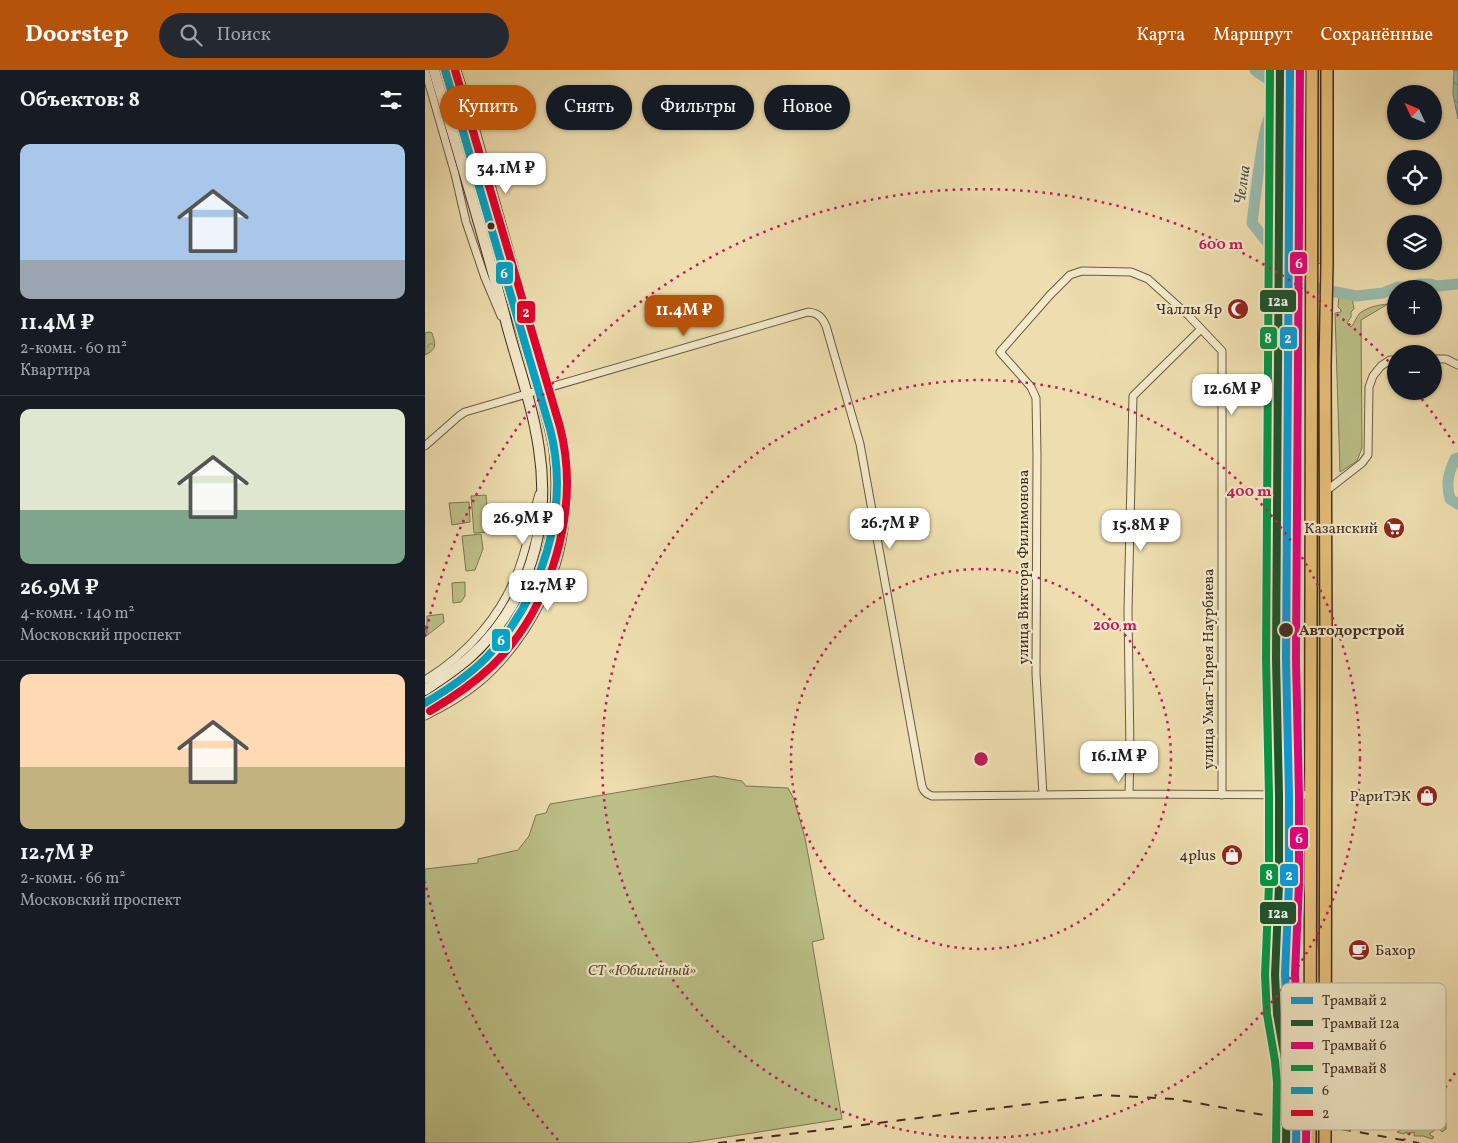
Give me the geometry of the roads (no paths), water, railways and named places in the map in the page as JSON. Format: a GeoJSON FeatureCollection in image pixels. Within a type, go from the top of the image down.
{"type":"FeatureCollection","features":[{"type":"Feature","properties":{"kind":"main road"},"geometry":{"type":"LineString","coordinates":[[425,690],[472,656],[490,636],[518,596],[528,572],[538,534],[543,497],[537,440],[526,394],[496,282],[434,70]]}},
{"type":"Feature","properties":{"kind":"main road"},"geometry":{"type":"LineString","coordinates":[[425,703],[454,686],[476,669],[498,647],[516,622],[530,599],[541,573],[549,545],[557,492],[555,454],[541,390],[505,277],[445,70]]}},
{"type":"Feature","properties":{"kind":"main road"},"geometry":{"type":"LineString","coordinates":[[1310,983],[1312,795],[1312,70]]}},
{"type":"Feature","properties":{"kind":"main road"},"geometry":{"type":"LineString","coordinates":[[1326,983],[1325,365],[1327,312],[1327,70]]}},
{"type":"Feature","properties":{"kind":"main road"},"geometry":{"type":"LineString","coordinates":[[1311,364],[1318,353],[1325,365]]}},
{"type":"Feature","properties":{"kind":"main road"},"geometry":{"type":"LineString","coordinates":[[1310,968],[1319,978],[1322,978],[1326,973]]}},
{"type":"Feature","properties":{"kind":"main road"},"geometry":{"type":"LineString","coordinates":[[1310,1130],[1310,1143]]}},
{"type":"Feature","properties":{"kind":"main road"},"geometry":{"type":"LineString","coordinates":[[1325,1130],[1325,1143]]}},
{"type":"Feature","properties":{"kind":"street"},"geometry":{"type":"LineString","coordinates":[[425,70],[455,174],[466,222],[485,278],[509,334],[519,370]]}},
{"type":"Feature","properties":{"kind":"street"},"geometry":{"type":"LineString","coordinates":[[457,70],[516,274],[521,328]]}},
{"type":"Feature","properties":{"kind":"street","name":"улица Умат-Гирея Наурбиева"},"geometry":{"type":"LineString","coordinates":[[1000,352],[1050,295],[1071,275],[1082,271],[1131,272],[1148,279],[1221,350],[1222,795]]}},
{"type":"Feature","properties":{"kind":"street"},"geometry":{"type":"LineString","coordinates":[[425,446],[463,412],[808,312],[814,312],[820,316],[826,326],[860,444],[921,781],[927,794],[932,796],[1312,795]]}},
{"type":"Feature","properties":{"kind":"street"},"geometry":{"type":"LineString","coordinates":[[1129,794],[1128,611],[1133,396],[1201,329]]}},
{"type":"Feature","properties":{"kind":"street","name":"улица Виктора Филимонова"},"geometry":{"type":"LineString","coordinates":[[1000,352],[1031,386],[1036,398],[1036,674],[1043,795]]}},
{"type":"Feature","properties":{"kind":"street"},"geometry":{"type":"LineString","coordinates":[[1442,359],[1458,365]]}},
{"type":"Feature","properties":{"kind":"street"},"geometry":{"type":"LineString","coordinates":[[1326,491],[1351,472],[1368,455],[1369,387],[1373,376],[1387,362]]}},
{"type":"Feature","properties":{"kind":"street"},"geometry":{"type":"LineString","coordinates":[[425,716],[451,702],[476,685],[494,669],[518,640],[547,590],[557,561],[565,525],[565,496],[555,454]]}},
{"type":"Feature","properties":{"kind":"street"},"geometry":{"type":"LineString","coordinates":[[425,680],[441,671],[476,639],[493,617],[509,591],[530,532],[542,481]]}},
{"type":"Feature","properties":{"kind":"water"},"geometry":{"type":"Polygon","coordinates":[[[1454,70],[1458,70],[1458,119],[1453,94],[1454,70]]]}},
{"type":"Feature","properties":{"kind":"waterway","name":"Челна"},"geometry":{"type":"LineString","coordinates":[[1255,70],[1270,82],[1274,94],[1263,142],[1252,223],[1268,243],[1280,274],[1300,285],[1356,296],[1383,293],[1398,287],[1409,288],[1419,284],[1438,286],[1458,284]]}},
{"type":"Feature","properties":{"kind":"waterway","name":"Челна"},"geometry":{"type":"LineString","coordinates":[[1458,458],[1455,459],[1449,474],[1448,483],[1450,499],[1458,504]]}},
{"type":"Feature","properties":{"kind":"railway"},"geometry":{"type":"LineString","coordinates":[[718,1143],[1102,1095],[1175,1099],[1281,1118]]}},
{"type":"Feature","properties":{"kind":"railway"},"geometry":{"type":"LineString","coordinates":[[1347,1130],[1419,1143]]}},
{"type":"Feature","properties":{"kind":"tram line","name":"8"},"geometry":{"type":"LineString","coordinates":[[1270,70],[1266,659],[1269,885],[1265,975],[1267,1014],[1277,1082],[1276,1143]]}},
{"type":"Feature","properties":{"kind":"tram line","name":"12а"},"geometry":{"type":"LineString","coordinates":[[1280,70],[1276,659],[1279,885],[1275,975],[1277,1014],[1281,1036]]}},
{"type":"Feature","properties":{"kind":"tram line","name":"2"},"geometry":{"type":"LineString","coordinates":[[1285,983],[1289,885],[1286,659],[1290,70]]}},
{"type":"Feature","properties":{"kind":"tram line","name":"6"},"geometry":{"type":"LineString","coordinates":[[1295,983],[1299,885],[1296,659],[1300,70]]}},
{"type":"Feature","properties":{"kind":"tram line","name":"12а"},"geometry":{"type":"LineString","coordinates":[[1286,1130],[1286,1143]]}},
{"type":"Feature","properties":{"kind":"tram line","name":"2"},"geometry":{"type":"LineString","coordinates":[[1296,1130],[1296,1143]]}},
{"type":"Feature","properties":{"kind":"tram line","name":"6"},"geometry":{"type":"LineString","coordinates":[[1306,1130],[1306,1143]]}},
{"type":"Feature","properties":{"kind":"place","name":"Чаллы Яр"},"geometry":{"type":"Point","coordinates":[1238,309]}},
{"type":"Feature","properties":{"kind":"place","name":"Казанский"},"geometry":{"type":"Point","coordinates":[1394,528]}},
{"type":"Feature","properties":{"kind":"place","name":"Автодорстрой"},"geometry":{"type":"Point","coordinates":[1286,630]}},
{"type":"Feature","properties":{"kind":"place","name":"РариТЭК"},"geometry":{"type":"Point","coordinates":[1427,796]}},
{"type":"Feature","properties":{"kind":"place","name":"4plus"},"geometry":{"type":"Point","coordinates":[1232,855]}},
{"type":"Feature","properties":{"kind":"place","name":"Бахор"},"geometry":{"type":"Point","coordinates":[1359,950]}},
{"type":"Feature","properties":{"kind":"park label","name":"СТ «Юбилейный»"},"geometry":{"type":"Point","coordinates":[642,970]}}]}
